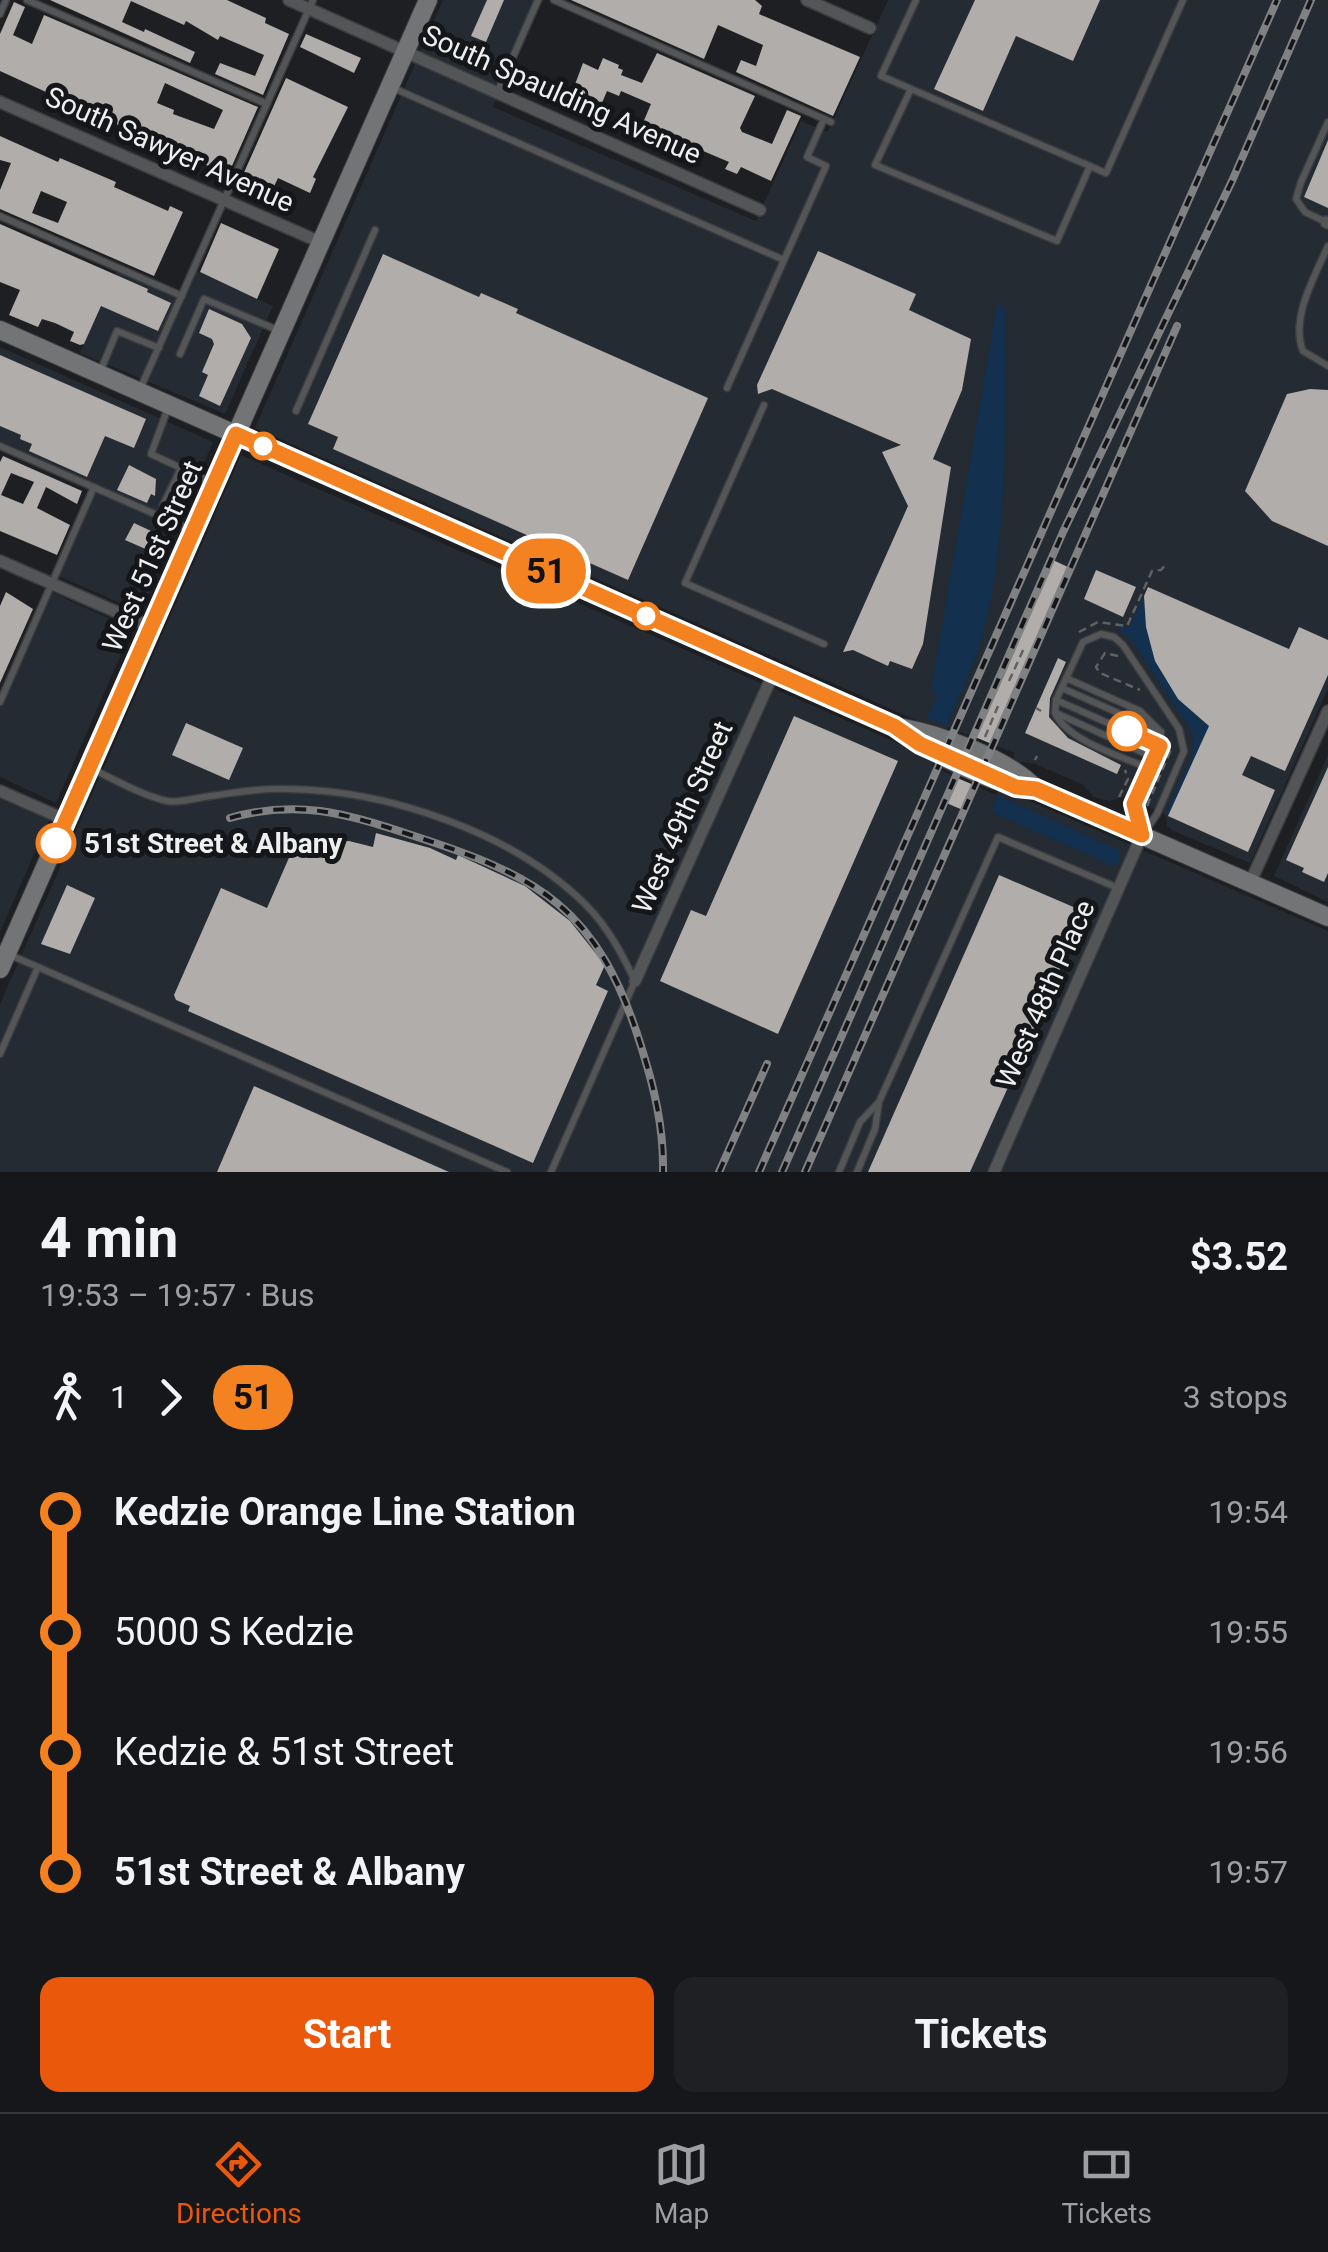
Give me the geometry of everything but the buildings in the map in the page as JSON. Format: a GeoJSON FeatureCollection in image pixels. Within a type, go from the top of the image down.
{"type":"FeatureCollection","features":[{"type":"Feature","properties":{"kind":"main road","name":"West 51st Street"},"geometry":{"type":"LineString","coordinates":[[3,961],[428,0]]}},
{"type":"Feature","properties":{"kind":"main road"},"geometry":{"type":"LineString","coordinates":[[0,330],[894,726],[936,752],[1016,787],[1036,789],[1328,917]]}},
{"type":"Feature","properties":{"kind":"street","name":"South Spaulding Avenue"},"geometry":{"type":"LineString","coordinates":[[289,0],[311,4],[405,51],[760,210]]}},
{"type":"Feature","properties":{"kind":"street"},"geometry":{"type":"LineString","coordinates":[[807,0],[870,28]]}},
{"type":"Feature","properties":{"kind":"street","name":"South Sawyer Avenue"},"geometry":{"type":"LineString","coordinates":[[0,102],[320,242]]}},
{"type":"Feature","properties":{"kind":"street"},"geometry":{"type":"LineString","coordinates":[[0,561],[151,627]]}},
{"type":"Feature","properties":{"kind":"street","name":"West 49th Street"},"geometry":{"type":"LineString","coordinates":[[635,982],[774,672]]}},
{"type":"Feature","properties":{"kind":"street"},"geometry":{"type":"LineString","coordinates":[[1250,882],[1328,711]]}},
{"type":"Feature","properties":{"kind":"street"},"geometry":{"type":"LineString","coordinates":[[0,792],[66,820]]}},
{"type":"Feature","properties":{"kind":"street","name":"West 48th Place"},"geometry":{"type":"LineString","coordinates":[[994,1172],[1142,835]]}},
{"type":"Feature","properties":{"kind":"lane"},"geometry":{"type":"LineString","coordinates":[[0,14],[6,0]]}},
{"type":"Feature","properties":{"kind":"lane"},"geometry":{"type":"LineString","coordinates":[[27,0],[266,104]]}},
{"type":"Feature","properties":{"kind":"lane"},"geometry":{"type":"LineString","coordinates":[[497,92],[538,0]]}},
{"type":"Feature","properties":{"kind":"lane"},"geometry":{"type":"LineString","coordinates":[[554,0],[827,121],[806,157],[826,166],[726,388]]}},
{"type":"Feature","properties":{"kind":"lane"},"geometry":{"type":"LineString","coordinates":[[916,0],[881,76],[1106,173],[1182,0]]}},
{"type":"Feature","properties":{"kind":"lane"},"geometry":{"type":"LineString","coordinates":[[140,391],[311,4]]}},
{"type":"Feature","properties":{"kind":"lane"},"geometry":{"type":"LineString","coordinates":[[390,86],[784,260]]}},
{"type":"Feature","properties":{"kind":"lane"},"geometry":{"type":"LineString","coordinates":[[910,89],[875,165],[1057,241],[1090,166]]}},
{"type":"Feature","properties":{"kind":"lane"},"geometry":{"type":"LineString","coordinates":[[1327,223],[1305,212],[1296,199],[1328,122]]}},
{"type":"Feature","properties":{"kind":"lane"},"geometry":{"type":"LineString","coordinates":[[0,216],[182,296]]}},
{"type":"Feature","properties":{"kind":"lane"},"geometry":{"type":"LineString","coordinates":[[296,411],[376,230]]}},
{"type":"Feature","properties":{"kind":"lane"},"geometry":{"type":"LineString","coordinates":[[1328,246],[1301,316],[1299,337],[1303,352],[1328,366]]}},
{"type":"Feature","properties":{"kind":"lane"},"geometry":{"type":"LineString","coordinates":[[180,354],[204,299],[281,331]]}},
{"type":"Feature","properties":{"kind":"lane"},"geometry":{"type":"LineString","coordinates":[[99,374],[117,331],[158,348]]}},
{"type":"Feature","properties":{"kind":"lane"},"geometry":{"type":"LineString","coordinates":[[169,404],[151,452],[214,484]]}},
{"type":"Feature","properties":{"kind":"lane"},"geometry":{"type":"LineString","coordinates":[[764,405],[685,583],[824,644]]}},
{"type":"Feature","properties":{"kind":"lane"},"geometry":{"type":"LineString","coordinates":[[0,446],[194,530]]}},
{"type":"Feature","properties":{"kind":"lane"},"geometry":{"type":"LineString","coordinates":[[164,505],[181,468]]}},
{"type":"Feature","properties":{"kind":"lane"},"geometry":{"type":"LineString","coordinates":[[0,702],[94,487]]}},
{"type":"Feature","properties":{"kind":"lane"},"geometry":{"type":"LineString","coordinates":[[1142,835],[1156,814],[1184,751],[1179,730],[1123,645],[1114,637],[1101,634],[1084,642],[1056,700],[1055,713],[1074,735],[1150,769]]}},
{"type":"Feature","properties":{"kind":"lane"},"geometry":{"type":"LineString","coordinates":[[0,676],[10,681]]}},
{"type":"Feature","properties":{"kind":"lane"},"geometry":{"type":"LineString","coordinates":[[1066,678],[1140,711],[1161,732],[1160,746],[1134,804],[1142,835]]}},
{"type":"Feature","properties":{"kind":"lane"},"geometry":{"type":"LineString","coordinates":[[1062,688],[1161,732]]}},
{"type":"Feature","properties":{"kind":"lane"},"geometry":{"type":"LineString","coordinates":[[1056,700],[1160,746]]}},
{"type":"Feature","properties":{"kind":"lane"},"geometry":{"type":"LineString","coordinates":[[1055,713],[1155,758]]}},
{"type":"Feature","properties":{"kind":"lane"},"geometry":{"type":"LineString","coordinates":[[88,768],[170,802],[286,788],[361,796],[430,815],[500,846],[564,886],[606,928],[635,982],[551,1172]]}},
{"type":"Feature","properties":{"kind":"lane"},"geometry":{"type":"LineString","coordinates":[[857,1172],[875,1130],[879,1102],[998,837],[1119,888]]}},
{"type":"Feature","properties":{"kind":"lane"},"geometry":{"type":"LineString","coordinates":[[3,961],[38,967],[507,1172]]}},
{"type":"Feature","properties":{"kind":"lane"},"geometry":{"type":"LineString","coordinates":[[0,1054],[38,967]]}},
{"type":"Feature","properties":{"kind":"lane"},"geometry":{"type":"LineString","coordinates":[[839,1172],[860,1122],[879,1102]]}},
{"type":"Feature","properties":{"kind":"path"},"geometry":{"type":"LineString","coordinates":[[1072,638],[1098,622],[1127,626],[1152,572],[1166,564]]}},
{"type":"Feature","properties":{"kind":"path"},"geometry":{"type":"LineString","coordinates":[[1009,682],[1025,646]]}},
{"type":"Feature","properties":{"kind":"path"},"geometry":{"type":"LineString","coordinates":[[984,740],[998,706]]}},
{"type":"Feature","properties":{"kind":"path"},"geometry":{"type":"LineString","coordinates":[[1118,797],[1128,779],[1126,770],[1120,766]]}},
{"type":"Feature","properties":{"kind":"shaded area"},"geometry":{"type":"Polygon","coordinates":[[[443,0],[539,0],[493,107],[756,221],[801,121],[828,132],[888,0],[1328,0],[1328,689],[1250,863],[1173,831],[1167,826],[1166,815],[1127,796],[1109,801],[1094,797],[1082,784],[1035,764],[1012,761],[1015,753],[948,727],[945,733],[255,428],[443,0]]]}},
{"type":"Feature","properties":{"kind":"shaded area"},"geometry":{"type":"Polygon","coordinates":[[[118,268],[181,296],[193,270],[273,306],[225,414],[80,353],[118,268]]]}},
{"type":"Feature","properties":{"kind":"shaded area"},"geometry":{"type":"Polygon","coordinates":[[[997,304],[1005,307],[1004,472],[998,554],[983,634],[946,726],[927,718],[937,696],[931,691],[997,304]]]}},
{"type":"Feature","properties":{"kind":"shaded area"},"geometry":{"type":"Polygon","coordinates":[[[0,347],[213,442],[141,612],[56,575],[94,487],[0,446],[0,347]]]}},
{"type":"Feature","properties":{"kind":"shaded area"},"geometry":{"type":"Polygon","coordinates":[[[241,455],[934,759],[932,766],[996,795],[1000,788],[1328,931],[1328,1172],[0,1172],[0,1004],[241,455]]]}},
{"type":"Feature","properties":{"kind":"shaded area"},"geometry":{"type":"Polygon","coordinates":[[[49,591],[132,629],[56,803],[0,777],[0,702],[49,591]]]}},
{"type":"Feature","properties":{"kind":"shaded area"},"geometry":{"type":"Polygon","coordinates":[[[1144,595],[1149,636],[1160,669],[1179,698],[1209,726],[1168,816],[1192,755],[1193,733],[1130,638],[1118,629],[1120,625],[1129,628],[1144,595]]]}},
{"type":"Feature","properties":{"kind":"shaded area"},"geometry":{"type":"Polygon","coordinates":[[[1328,755],[1328,902],[1274,876],[1328,755]]]}},
{"type":"Feature","properties":{"kind":"shaded area"},"geometry":{"type":"Polygon","coordinates":[[[997,795],[1119,850],[1119,864],[1106,866],[1107,863],[992,812],[997,795]]]}},
{"type":"Feature","properties":{"kind":"shaded area"},"geometry":{"type":"Polygon","coordinates":[[[0,799],[49,820],[0,932],[0,799]]]}},
{"type":"Feature","properties":{"kind":"railway"},"geometry":{"type":"LineString","coordinates":[[759,1172],[1277,0]]}},
{"type":"Feature","properties":{"kind":"railway"},"geometry":{"type":"LineString","coordinates":[[782,1172],[1063,532],[1232,181],[1311,0]]}},
{"type":"Feature","properties":{"kind":"railway"},"geometry":{"type":"LineString","coordinates":[[805,1172],[1177,326]]}},
{"type":"Feature","properties":{"kind":"railway"},"geometry":{"type":"LineString","coordinates":[[230,818],[299,809],[363,820],[494,865],[558,904],[583,929],[605,960],[624,999],[654,1092],[663,1172]]}},
{"type":"Feature","properties":{"kind":"railway"},"geometry":{"type":"LineString","coordinates":[[719,1172],[767,1064]]}},
{"type":"Feature","properties":{"kind":"bus line","name":"51"},"geometry":{"type":"LineString","coordinates":[[56,843],[236,434],[894,726],[920,744],[1016,787],[1036,789],[1142,835],[1134,804],[1160,746],[1127,731]]}},
{"type":"Feature","properties":{"kind":"place","name":"51st Street & Albany"},"geometry":{"type":"Point","coordinates":[56,843]}}]}
